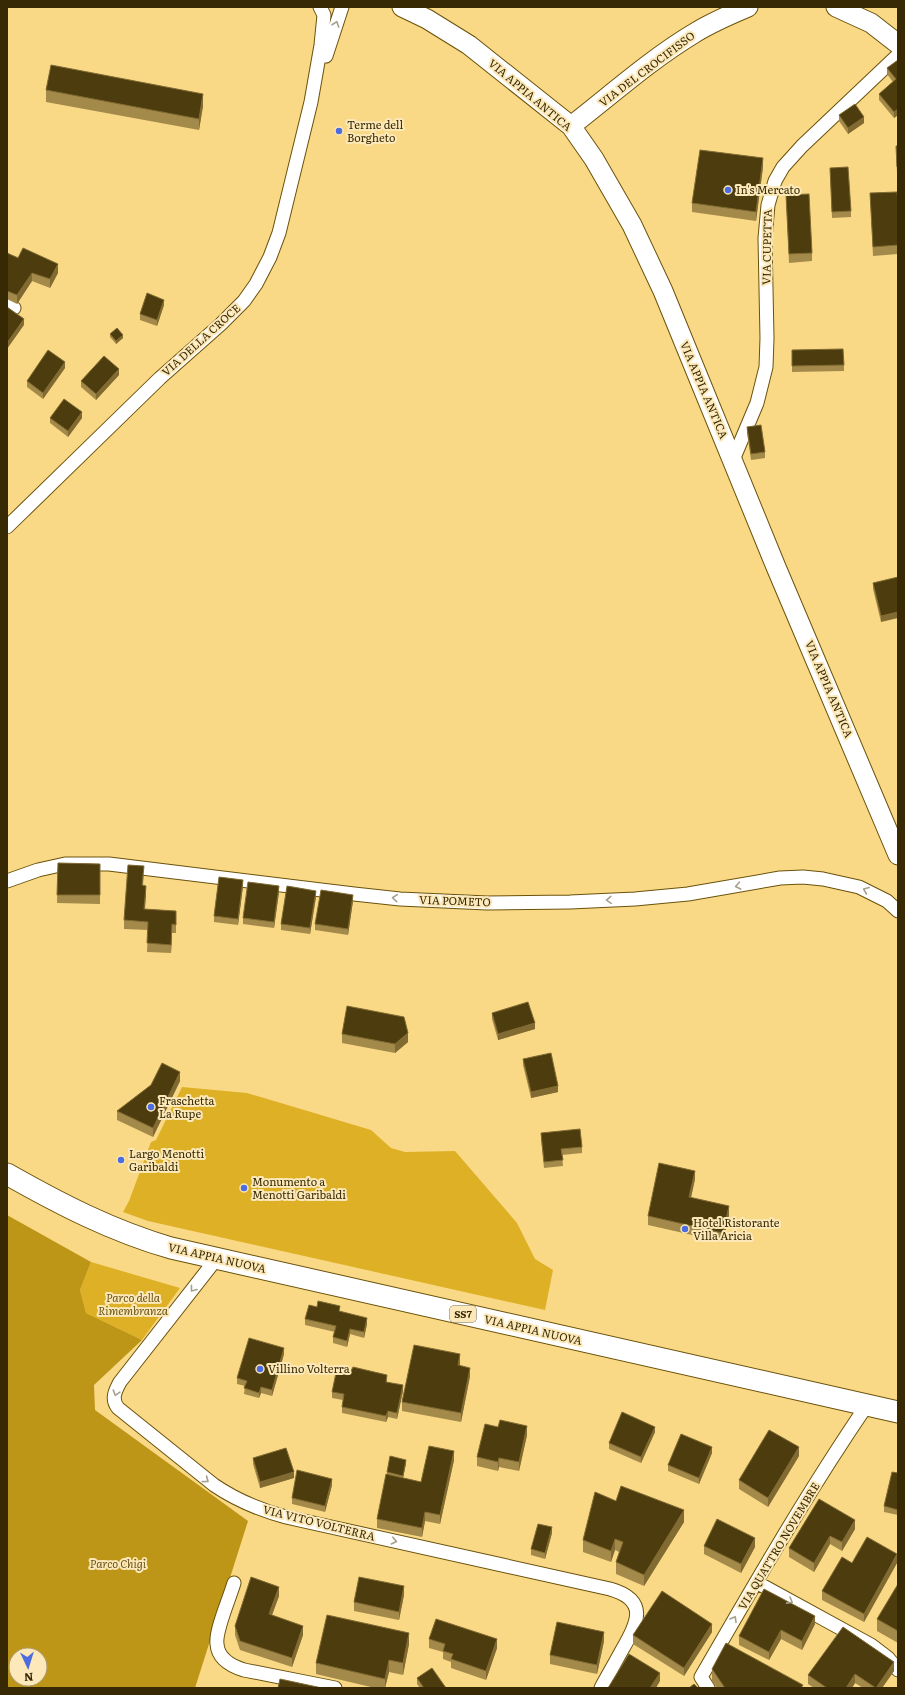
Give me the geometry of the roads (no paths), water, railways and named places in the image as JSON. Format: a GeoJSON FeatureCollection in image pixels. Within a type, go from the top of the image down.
{"type":"FeatureCollection","features":[{"type":"Feature","properties":{"kind":"main road","name":"VIA APPIA NUOVA"},"geometry":{"type":"LineString","coordinates":[[7,1174],[91,1219],[133,1236],[183,1251],[898,1412]]}},
{"type":"Feature","properties":{"kind":"street","name":"VIA DELLA CROCE"},"geometry":{"type":"LineString","coordinates":[[311,102],[321,45],[324,15],[320,7]]}},
{"type":"Feature","properties":{"kind":"street","name":"VIA DELLA CROCE"},"geometry":{"type":"LineString","coordinates":[[7,527],[160,378],[221,324],[250,292],[270,257],[278,233],[311,102],[342,7]]}},
{"type":"Feature","properties":{"kind":"street","name":"VIA APPIA ANTICA"},"geometry":{"type":"LineString","coordinates":[[402,7],[427,19],[469,46],[570,126],[594,159],[632,225],[663,291],[776,567],[898,855]]}},
{"type":"Feature","properties":{"kind":"street","name":"VIA DEL CROCIFISSO"},"geometry":{"type":"LineString","coordinates":[[570,126],[651,63],[693,34],[748,7]]}},
{"type":"Feature","properties":{"kind":"street"},"geometry":{"type":"LineString","coordinates":[[836,7],[871,23],[898,44]]}},
{"type":"Feature","properties":{"kind":"street","name":"VIA CUPETTA"},"geometry":{"type":"LineString","coordinates":[[733,460],[757,404],[766,367],[767,338],[765,238],[768,204],[775,181],[783,167],[802,146],[898,55]]}},
{"type":"Feature","properties":{"kind":"street","name":"VIA POMETO"},"geometry":{"type":"LineString","coordinates":[[7,881],[38,870],[65,864],[108,864],[400,899],[487,903],[570,902],[635,899],[688,894],[780,878],[803,877],[823,879],[859,887],[887,900],[898,911]]}},
{"type":"Feature","properties":{"kind":"street","name":"VIA VITO VOLTERRA"},"geometry":{"type":"LineString","coordinates":[[217,1258],[120,1382],[114,1398],[114,1403],[118,1408],[214,1486],[257,1508],[286,1517],[610,1589],[626,1595],[636,1608],[636,1622],[631,1636],[601,1688]]}},
{"type":"Feature","properties":{"kind":"street","name":"VIA QUATTRO NOVEMBRE"},"geometry":{"type":"LineString","coordinates":[[708,1688],[701,1677],[756,1582],[841,1444],[867,1405]]}},
{"type":"Feature","properties":{"kind":"street"},"geometry":{"type":"LineString","coordinates":[[756,1582],[871,1645],[888,1658],[898,1669]]}},
{"type":"Feature","properties":{"kind":"street"},"geometry":{"type":"LineString","coordinates":[[234,1583],[218,1632],[216,1643],[226,1662],[232,1666],[244,1670],[335,1688]]}},
{"type":"Feature","properties":{"kind":"street"},"geometry":{"type":"LineString","coordinates":[[720,1645],[732,1652]]}},
{"type":"Feature","properties":{"kind":"place","name":"Terme dell Borgheto"},"geometry":{"type":"Point","coordinates":[339,131]}},
{"type":"Feature","properties":{"kind":"place","name":"In's Mercato"},"geometry":{"type":"Point","coordinates":[728,190]}},
{"type":"Feature","properties":{"kind":"place","name":"Fraschetta La Rupe"},"geometry":{"type":"Point","coordinates":[151,1107]}},
{"type":"Feature","properties":{"kind":"place","name":"Largo Menotti Garibaldi"},"geometry":{"type":"Point","coordinates":[121,1160]}},
{"type":"Feature","properties":{"kind":"place","name":"Monumento a Menotti Garibaldi"},"geometry":{"type":"Point","coordinates":[244,1188]}},
{"type":"Feature","properties":{"kind":"place","name":"Hotel Ristorante Villa Aricia"},"geometry":{"type":"Point","coordinates":[685,1229]}},
{"type":"Feature","properties":{"kind":"place","name":"Villino Volterra"},"geometry":{"type":"Point","coordinates":[260,1369]}},
{"type":"Feature","properties":{"kind":"park label","name":"Parco della Rimembranza"},"geometry":{"type":"Point","coordinates":[133,1304]}},
{"type":"Feature","properties":{"kind":"park label","name":"Parco Chigi"},"geometry":{"type":"Point","coordinates":[118,1564]}}]}
